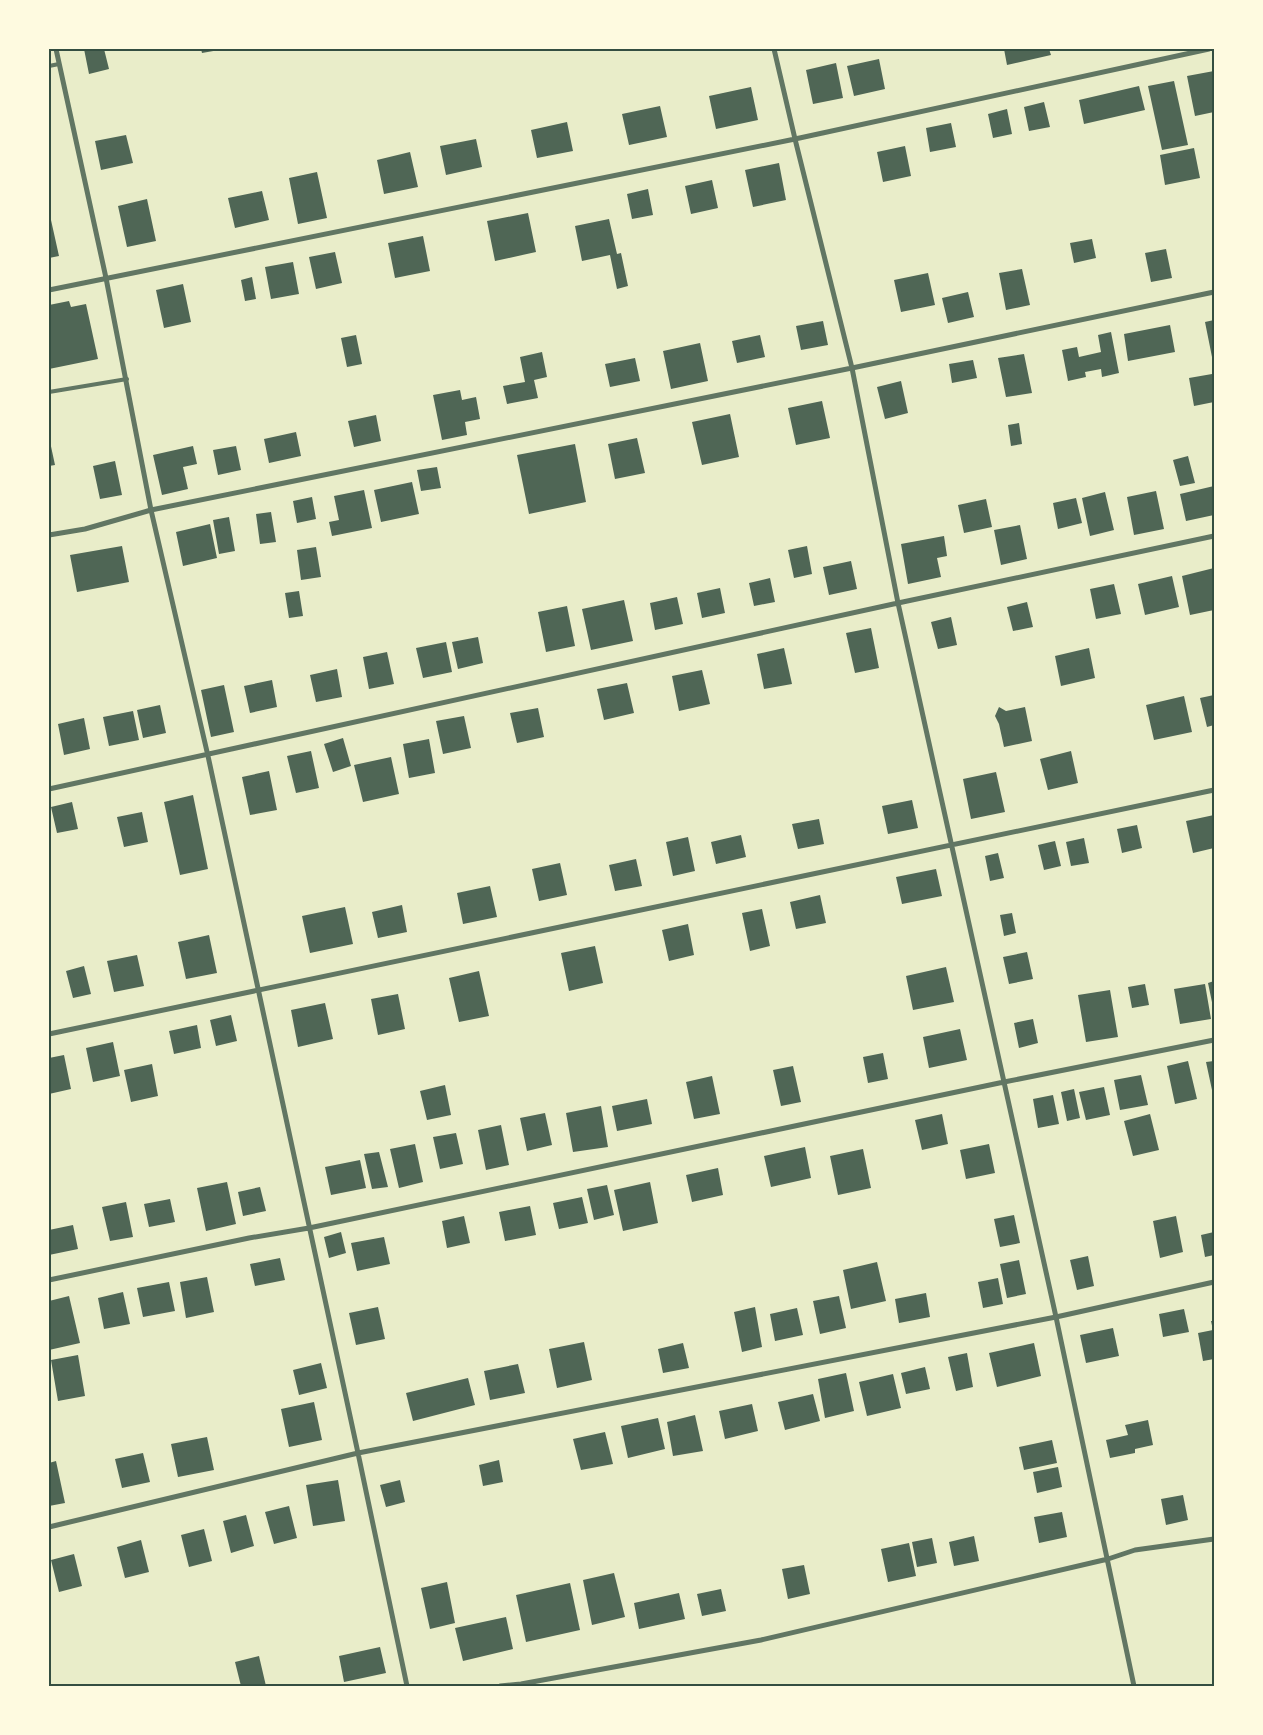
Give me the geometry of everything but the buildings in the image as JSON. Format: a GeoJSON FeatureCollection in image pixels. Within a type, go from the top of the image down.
{"type":"FeatureCollection","features":[{"type":"Feature","properties":{"kind":"street"},"geometry":{"type":"LineString","coordinates":[[56,49],[106,278],[152,510],[208,756],[407,1686]]}},
{"type":"Feature","properties":{"kind":"street"},"geometry":{"type":"LineString","coordinates":[[774,49],[852,368],[898,603],[1056,1317],[1134,1686]]}},
{"type":"Feature","properties":{"kind":"street"},"geometry":{"type":"LineString","coordinates":[[49,290],[795,139],[1209,49]]}},
{"type":"Feature","properties":{"kind":"street"},"geometry":{"type":"LineString","coordinates":[[49,535],[85,529],[152,510],[852,368],[1214,292]]}},
{"type":"Feature","properties":{"kind":"street"},"geometry":{"type":"LineString","coordinates":[[49,789],[208,756],[898,603],[1214,536]]}},
{"type":"Feature","properties":{"kind":"street"},"geometry":{"type":"LineString","coordinates":[[49,1034],[1214,790]]}},
{"type":"Feature","properties":{"kind":"street"},"geometry":{"type":"LineString","coordinates":[[49,1280],[248,1238],[309,1228],[1004,1082],[1214,1040]]}},
{"type":"Feature","properties":{"kind":"street"},"geometry":{"type":"LineString","coordinates":[[49,1527],[358,1453],[1056,1317],[1214,1282]]}},
{"type":"Feature","properties":{"kind":"street"},"geometry":{"type":"LineString","coordinates":[[500,1686],[521,1684],[761,1640],[1108,1559],[1135,1550],[1214,1540]]}},
{"type":"Feature","properties":{"kind":"lane"},"geometry":{"type":"LineString","coordinates":[[49,66],[60,64]]}},
{"type":"Feature","properties":{"kind":"lane"},"geometry":{"type":"LineString","coordinates":[[49,392],[127,379]]}}]}
